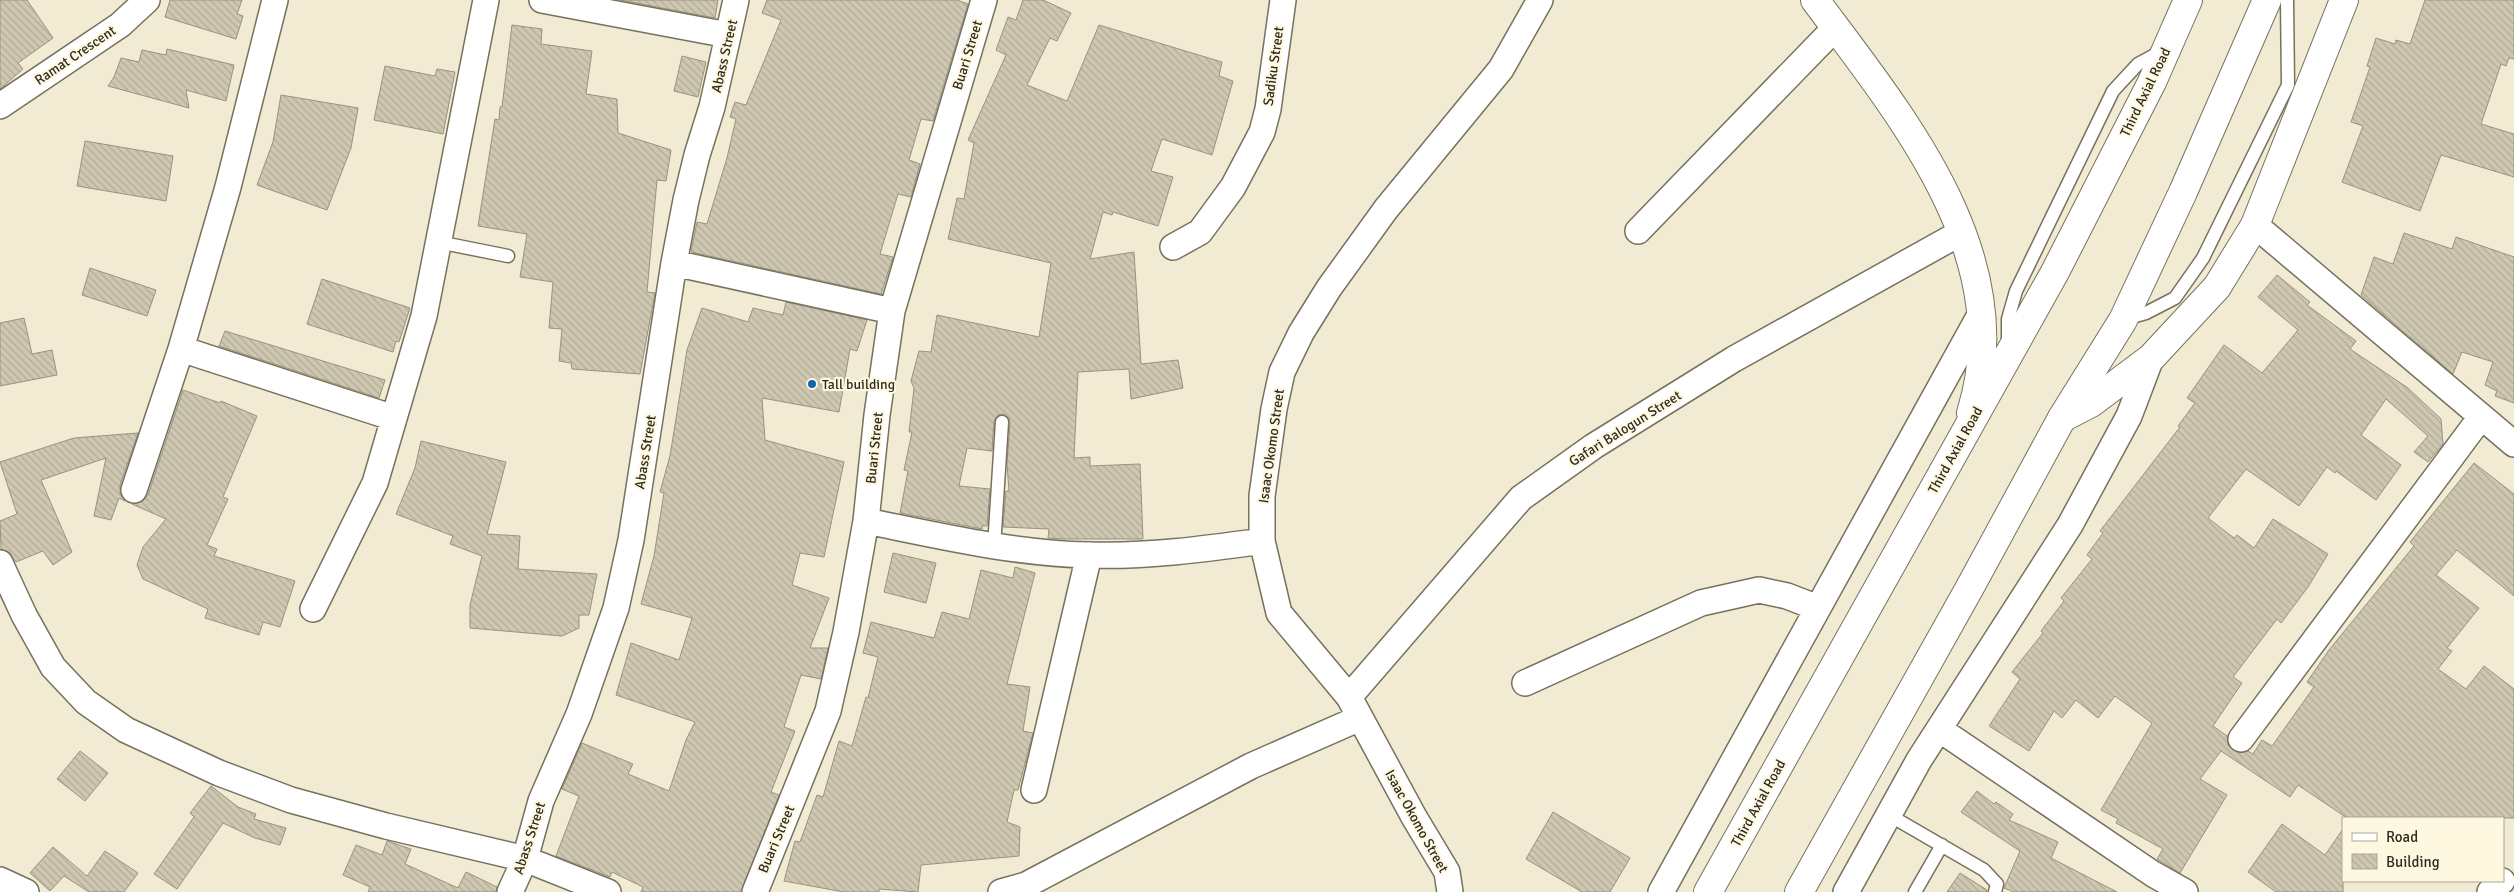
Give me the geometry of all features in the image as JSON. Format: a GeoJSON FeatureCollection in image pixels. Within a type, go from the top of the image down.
{"type":"FeatureCollection","features":[{"type":"Feature","properties":{"kind":"main road"},"geometry":{"type":"LineString","coordinates":[[1815,0],[1876,80],[1913,137],[1945,190],[1962,232],[1977,278],[1983,357],[1979,387],[1965,432]]}},
{"type":"Feature","properties":{"kind":"main road","name":"Third Axial Road"},"geometry":{"type":"LineString","coordinates":[[1708,892],[2055,272],[2166,49],[2188,0]]}},
{"type":"Feature","properties":{"kind":"main road"},"geometry":{"type":"LineString","coordinates":[[1799,892],[1969,589],[2062,418],[2123,320],[2191,174],[2267,0]]}},
{"type":"Feature","properties":{"kind":"main road"},"geometry":{"type":"LineString","coordinates":[[2062,418],[2091,403],[2151,358],[2217,287],[2255,225],[2344,0]]}},
{"type":"Feature","properties":{"kind":"street","name":"Ramat Crescent"},"geometry":{"type":"LineString","coordinates":[[0,106],[120,25],[147,0]]}},
{"type":"Feature","properties":{"kind":"street"},"geometry":{"type":"LineString","coordinates":[[134,490],[181,349],[228,187],[275,0]]}},
{"type":"Feature","properties":{"kind":"street"},"geometry":{"type":"LineString","coordinates":[[313,609],[375,483],[424,316],[486,0]]}},
{"type":"Feature","properties":{"kind":"street"},"geometry":{"type":"LineString","coordinates":[[542,0],[728,35]]}},
{"type":"Feature","properties":{"kind":"street","name":"Abass Street"},"geometry":{"type":"LineString","coordinates":[[510,892],[525,859],[541,801],[579,714],[616,608],[631,540],[674,262],[695,164],[712,107],[736,0]]}},
{"type":"Feature","properties":{"kind":"street","name":"Buari Street"},"geometry":{"type":"LineString","coordinates":[[755,892],[828,711],[846,632],[866,521],[877,415],[892,311],[984,0]]}},
{"type":"Feature","properties":{"kind":"street","name":"Sadiku Street"},"geometry":{"type":"LineString","coordinates":[[1173,247],[1200,232],[1206,225],[1233,187],[1262,132],[1269,101],[1283,0]]}},
{"type":"Feature","properties":{"kind":"street","name":"Isaac Okomo Street"},"geometry":{"type":"LineString","coordinates":[[1450,892],[1447,872],[1414,818],[1354,708],[1279,613],[1262,541],[1262,496],[1274,409],[1282,372],[1301,333],[1329,288],[1386,209],[1501,69],[1540,0]]}},
{"type":"Feature","properties":{"kind":"street"},"geometry":{"type":"LineString","coordinates":[[1638,231],[1835,28]]}},
{"type":"Feature","properties":{"kind":"street"},"geometry":{"type":"LineString","coordinates":[[2255,225],[2514,444]]}},
{"type":"Feature","properties":{"kind":"street","name":"Gafari Balogun Street"},"geometry":{"type":"LineString","coordinates":[[1354,708],[1521,498],[1594,446],[1734,359],[1962,232]]}},
{"type":"Feature","properties":{"kind":"street"},"geometry":{"type":"LineString","coordinates":[[674,262],[892,311]]}},
{"type":"Feature","properties":{"kind":"street"},"geometry":{"type":"LineString","coordinates":[[1661,892],[1980,315]]}},
{"type":"Feature","properties":{"kind":"street"},"geometry":{"type":"LineString","coordinates":[[181,349],[394,418]]}},
{"type":"Feature","properties":{"kind":"street"},"geometry":{"type":"LineString","coordinates":[[1846,892],[1939,729],[2070,525],[2128,416],[2151,358]]}},
{"type":"Feature","properties":{"kind":"street"},"geometry":{"type":"LineString","coordinates":[[2241,739],[2481,417]]}},
{"type":"Feature","properties":{"kind":"street"},"geometry":{"type":"LineString","coordinates":[[866,521],[994,547],[1089,555],[1182,552],[1262,541]]}},
{"type":"Feature","properties":{"kind":"street"},"geometry":{"type":"LineString","coordinates":[[1034,790],[1089,555]]}},
{"type":"Feature","properties":{"kind":"street"},"geometry":{"type":"LineString","coordinates":[[0,563],[24,615],[53,667],[86,702],[126,730],[218,773],[291,800],[386,826],[525,859],[608,892]]}},
{"type":"Feature","properties":{"kind":"street"},"geometry":{"type":"LineString","coordinates":[[1525,683],[1701,604],[1759,590],[1787,596],[1818,608]]}},
{"type":"Feature","properties":{"kind":"street"},"geometry":{"type":"LineString","coordinates":[[1001,892],[1026,885],[1251,766],[1354,708]]}},
{"type":"Feature","properties":{"kind":"street"},"geometry":{"type":"LineString","coordinates":[[1939,729],[2149,883],[2185,892]]}},
{"type":"Feature","properties":{"kind":"street"},"geometry":{"type":"LineString","coordinates":[[2504,878],[2514,868]]}},
{"type":"Feature","properties":{"kind":"street"},"geometry":{"type":"LineString","coordinates":[[0,880],[26,892]]}},
{"type":"Feature","properties":{"kind":"street"},"geometry":{"type":"LineString","coordinates":[[2490,892],[2500,882]]}},
{"type":"Feature","properties":{"kind":"lane"},"geometry":{"type":"LineString","coordinates":[[2123,320],[2146,313],[2175,298],[2203,258],[2288,85],[2287,0]]}},
{"type":"Feature","properties":{"kind":"lane"},"geometry":{"type":"LineString","coordinates":[[438,242],[508,256]]}},
{"type":"Feature","properties":{"kind":"lane"},"geometry":{"type":"LineString","coordinates":[[994,547],[1002,422]]}},
{"type":"Feature","properties":{"kind":"lane"},"geometry":{"type":"LineString","coordinates":[[1889,814],[1984,870],[1997,884],[1995,892]]}},
{"type":"Feature","properties":{"kind":"lane"},"geometry":{"type":"LineString","coordinates":[[1915,892],[1942,845]]}},
{"type":"Feature","properties":{"kind":"building"},"geometry":{"type":"Polygon","coordinates":[[[0,0],[27,0],[53,38],[18,63],[23,69],[0,89],[0,0]]]}},
{"type":"Feature","properties":{"kind":"building"},"geometry":{"type":"Polygon","coordinates":[[[170,0],[242,0],[237,14],[243,16],[236,39],[165,17],[170,0]]]}},
{"type":"Feature","properties":{"kind":"building"},"geometry":{"type":"Polygon","coordinates":[[[620,0],[718,0],[715,18],[620,0]]]}},
{"type":"Feature","properties":{"kind":"building"},"geometry":{"type":"Polygon","coordinates":[[[767,0],[957,0],[968,4],[933,121],[921,119],[909,160],[920,164],[911,197],[898,194],[880,254],[893,257],[881,294],[691,252],[697,222],[707,224],[727,158],[736,119],[730,117],[735,102],[746,105],[781,20],[762,13],[767,0]]]}},
{"type":"Feature","properties":{"kind":"building"},"geometry":{"type":"Polygon","coordinates":[[[1023,0],[1043,0],[1071,13],[1057,41],[1050,38],[1027,85],[1067,101],[1099,25],[1222,62],[1219,76],[1233,81],[1212,155],[1162,139],[1151,171],[1173,177],[1158,226],[1113,212],[1112,215],[1103,212],[1090,259],[1134,252],[1141,364],[1178,360],[1183,388],[1131,399],[1129,369],[1078,372],[1074,458],[1090,457],[1090,466],[1140,464],[1143,539],[1048,538],[1049,529],[1003,527],[1006,491],[1009,491],[1007,464],[1010,423],[1009,418],[1003,414],[998,415],[994,421],[992,451],[967,448],[959,486],[990,489],[987,526],[982,526],[982,529],[900,513],[908,471],[904,470],[912,432],[909,432],[914,388],[911,381],[919,351],[931,352],[937,315],[1039,337],[1051,263],[948,239],[957,198],[964,199],[974,143],[968,140],[1006,55],[996,50],[1008,17],[1016,20],[1023,0]]]}},
{"type":"Feature","properties":{"kind":"building"},"geometry":{"type":"Polygon","coordinates":[[[2425,0],[2514,0],[2514,59],[2509,58],[2506,66],[2501,64],[2481,124],[2514,134],[2514,177],[2441,155],[2420,211],[2342,182],[2363,126],[2351,122],[2370,67],[2367,66],[2376,38],[2395,44],[2396,40],[2410,44],[2425,0]]]}},
{"type":"Feature","properties":{"kind":"building"},"geometry":{"type":"Polygon","coordinates":[[[512,25],[542,29],[541,44],[592,51],[586,94],[617,99],[618,133],[671,150],[666,181],[657,180],[647,292],[655,293],[640,374],[572,369],[571,363],[559,361],[562,329],[549,328],[553,282],[520,277],[527,234],[478,226],[495,119],[499,120],[500,107],[502,107],[512,25]]]}},
{"type":"Feature","properties":{"kind":"building"},"geometry":{"type":"Polygon","coordinates":[[[167,49],[234,65],[226,101],[186,90],[189,108],[108,86],[114,77],[121,58],[139,62],[142,50],[166,55],[167,49]]]}},
{"type":"Feature","properties":{"kind":"building"},"geometry":{"type":"Polygon","coordinates":[[[682,56],[706,62],[698,97],[674,91],[682,56]]]}},
{"type":"Feature","properties":{"kind":"building"},"geometry":{"type":"Polygon","coordinates":[[[385,66],[435,76],[437,69],[455,72],[443,134],[374,120],[385,66]]]}},
{"type":"Feature","properties":{"kind":"building"},"geometry":{"type":"Polygon","coordinates":[[[281,95],[358,108],[351,148],[327,210],[257,185],[273,142],[281,95]]]}},
{"type":"Feature","properties":{"kind":"building"},"geometry":{"type":"Polygon","coordinates":[[[85,141],[173,156],[166,201],[77,186],[85,141]]]}},
{"type":"Feature","properties":{"kind":"building"},"geometry":{"type":"Polygon","coordinates":[[[2404,233],[2452,249],[2456,237],[2514,257],[2514,403],[2495,396],[2497,391],[2485,385],[2493,362],[2462,352],[2453,374],[2361,295],[2374,257],[2393,264],[2404,233]]]}},
{"type":"Feature","properties":{"kind":"building"},"geometry":{"type":"Polygon","coordinates":[[[90,268],[156,290],[147,316],[82,295],[90,268]]]}},
{"type":"Feature","properties":{"kind":"building"},"geometry":{"type":"Polygon","coordinates":[[[2277,275],[2310,302],[2307,305],[2356,341],[2350,349],[2408,388],[2441,419],[2443,444],[2428,462],[2414,452],[2428,436],[2386,399],[2361,435],[2401,465],[2376,500],[2336,471],[2335,473],[2327,467],[2299,506],[2246,469],[2208,518],[2234,538],[2237,535],[2254,548],[2273,519],[2328,554],[2308,587],[2281,623],[2277,619],[2233,677],[2242,683],[2213,726],[2227,736],[2228,745],[2239,753],[2248,751],[2253,754],[2262,740],[2272,746],[2314,687],[2307,682],[2329,650],[2414,546],[2410,542],[2474,463],[2514,494],[2514,596],[2457,550],[2436,575],[2479,608],[2447,648],[2452,651],[2438,669],[2466,689],[2484,666],[2514,689],[2514,818],[2346,817],[2298,785],[2290,797],[2221,751],[2200,779],[2227,795],[2180,873],[2157,859],[2163,849],[2116,823],[2118,819],[2101,810],[2152,723],[2115,696],[2098,718],[2076,700],[2062,718],[2054,711],[2029,751],[1989,726],[2020,679],[2012,672],[2043,633],[2041,631],[2064,601],[2061,598],[2092,559],[2087,555],[2103,533],[2100,531],[2180,427],[2178,426],[2195,403],[2187,398],[2224,345],[2262,373],[2298,330],[2258,297],[2277,275]]]}},
{"type":"Feature","properties":{"kind":"building"},"geometry":{"type":"Polygon","coordinates":[[[322,279],[410,308],[399,342],[396,341],[393,352],[307,324],[322,279]]]}},
{"type":"Feature","properties":{"kind":"building"},"geometry":{"type":"Polygon","coordinates":[[[786,302],[867,320],[857,351],[850,349],[839,412],[762,398],[765,440],[844,462],[824,557],[800,553],[792,585],[829,598],[810,648],[828,648],[821,679],[801,675],[784,727],[795,731],[771,792],[779,795],[741,892],[641,892],[643,887],[612,872],[610,877],[556,856],[579,796],[562,789],[582,743],[633,764],[628,774],[669,791],[686,740],[695,722],[616,695],[631,643],[679,660],[692,618],[641,604],[654,556],[664,493],[660,492],[670,456],[687,350],[702,308],[748,322],[753,308],[783,315],[786,302]]]}},
{"type":"Feature","properties":{"kind":"building"},"geometry":{"type":"Polygon","coordinates":[[[24,318],[32,354],[52,350],[57,375],[0,386],[0,323],[24,318]]]}},
{"type":"Feature","properties":{"kind":"building"},"geometry":{"type":"Polygon","coordinates":[[[225,331],[385,380],[379,398],[219,346],[225,331]]]}},
{"type":"Feature","properties":{"kind":"building"},"geometry":{"type":"Polygon","coordinates":[[[183,390],[220,403],[221,401],[257,416],[223,497],[228,499],[207,545],[217,549],[214,556],[295,581],[280,627],[263,622],[259,635],[205,618],[208,609],[143,579],[137,565],[143,547],[166,519],[132,504],[143,501],[148,495],[183,390]]]}},
{"type":"Feature","properties":{"kind":"building"},"geometry":{"type":"Polygon","coordinates":[[[138,433],[120,485],[120,493],[125,501],[119,498],[111,520],[94,516],[106,458],[41,480],[72,552],[53,565],[43,551],[16,562],[9,552],[1,549],[0,521],[17,514],[0,462],[74,438],[138,433]]]}},
{"type":"Feature","properties":{"kind":"building"},"geometry":{"type":"Polygon","coordinates":[[[421,441],[506,462],[487,534],[520,536],[518,569],[597,574],[589,615],[579,615],[579,628],[562,636],[470,628],[470,605],[482,556],[450,544],[453,536],[396,514],[415,468],[421,441]]]}},
{"type":"Feature","properties":{"kind":"building"},"geometry":{"type":"Polygon","coordinates":[[[893,553],[936,563],[926,603],[884,592],[893,553]]]}},
{"type":"Feature","properties":{"kind":"building"},"geometry":{"type":"Polygon","coordinates":[[[1015,567],[1035,573],[1007,684],[1030,687],[1023,731],[1033,733],[1018,790],[1014,790],[1007,822],[1020,827],[1019,856],[921,865],[918,892],[879,889],[879,892],[844,892],[784,881],[795,841],[800,842],[817,795],[823,797],[839,741],[852,746],[866,697],[868,698],[878,657],[863,653],[871,622],[934,638],[942,612],[969,619],[981,570],[1013,578],[1015,567]]]}},
{"type":"Feature","properties":{"kind":"building"},"geometry":{"type":"Polygon","coordinates":[[[80,751],[108,773],[85,801],[57,779],[80,751]]]}},
{"type":"Feature","properties":{"kind":"building"},"geometry":{"type":"Polygon","coordinates":[[[211,786],[238,807],[256,814],[254,819],[286,828],[280,845],[255,838],[223,823],[177,889],[154,874],[194,817],[190,813],[211,786]]]}},
{"type":"Feature","properties":{"kind":"building"},"geometry":{"type":"Polygon","coordinates":[[[1977,791],[1994,804],[1996,802],[2013,814],[2009,820],[2058,842],[2051,858],[2117,892],[2014,892],[2004,888],[2020,851],[1961,812],[1977,791]]]}},
{"type":"Feature","properties":{"kind":"building"},"geometry":{"type":"Polygon","coordinates":[[[1553,812],[1630,858],[1610,892],[1582,892],[1526,859],[1553,812]]]}},
{"type":"Feature","properties":{"kind":"building"},"geometry":{"type":"Polygon","coordinates":[[[2282,824],[2325,855],[2342,830],[2343,892],[2276,892],[2248,872],[2282,824]]]}},
{"type":"Feature","properties":{"kind":"building"},"geometry":{"type":"Polygon","coordinates":[[[387,841],[411,849],[405,864],[458,888],[466,872],[497,887],[496,892],[368,892],[370,887],[343,875],[356,845],[382,855],[387,841]]]}},
{"type":"Feature","properties":{"kind":"building"},"geometry":{"type":"Polygon","coordinates":[[[53,847],[87,876],[105,851],[138,873],[124,892],[89,892],[64,876],[50,891],[30,873],[53,847]]]}},
{"type":"Feature","properties":{"kind":"building"},"geometry":{"type":"Polygon","coordinates":[[[1960,873],[1987,890],[1987,892],[1947,892],[1960,873]]]}},
{"type":"Feature","properties":{"kind":"place","name":"Tall building"},"geometry":{"type":"Point","coordinates":[812,384]}}]}
